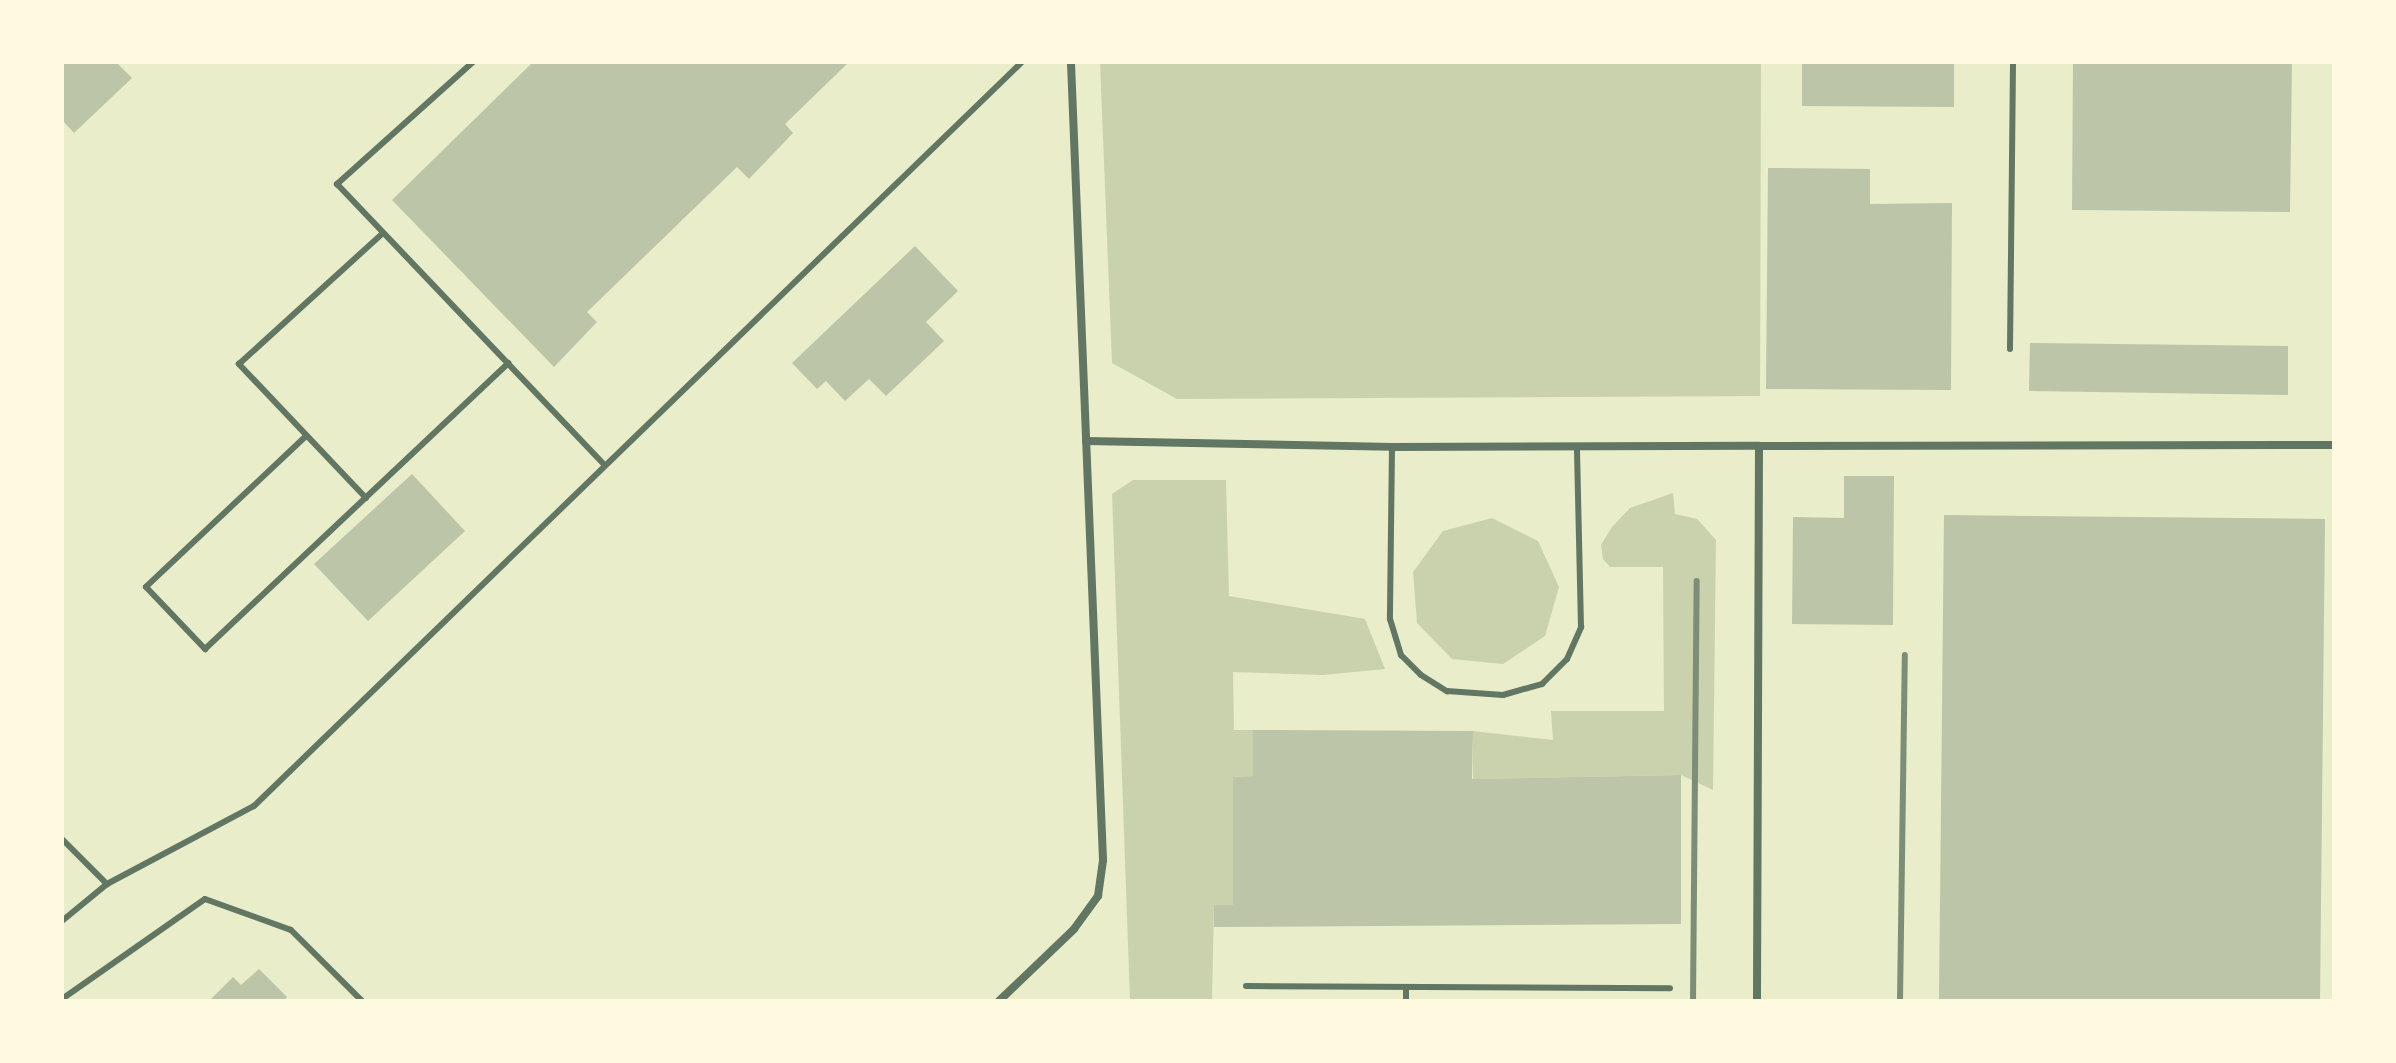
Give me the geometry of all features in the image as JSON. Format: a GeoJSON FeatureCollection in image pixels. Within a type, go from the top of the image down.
{"type":"FeatureCollection","features":[{"type":"Feature","properties":{"kind":"street"},"geometry":{"type":"LineString","coordinates":[[999,1001],[1074,929],[1098,896],[1103,860],[1071,62]]}},
{"type":"Feature","properties":{"kind":"street"},"geometry":{"type":"LineString","coordinates":[[1086,441],[1392,447],[2334,445]]}},
{"type":"Feature","properties":{"kind":"street"},"geometry":{"type":"LineString","coordinates":[[1757,1001],[1759,446]]}},
{"type":"Feature","properties":{"kind":"lane"},"geometry":{"type":"LineString","coordinates":[[473,62],[337,184],[605,465]]}},
{"type":"Feature","properties":{"kind":"lane"},"geometry":{"type":"LineString","coordinates":[[62,921],[107,884],[254,806],[1022,62]]}},
{"type":"Feature","properties":{"kind":"lane"},"geometry":{"type":"LineString","coordinates":[[2010,349],[2013,62]]}},
{"type":"Feature","properties":{"kind":"lane"},"geometry":{"type":"LineString","coordinates":[[366,498],[239,364],[382,234]]}},
{"type":"Feature","properties":{"kind":"lane"},"geometry":{"type":"LineString","coordinates":[[306,436],[146,587],[205,649],[508,363]]}},
{"type":"Feature","properties":{"kind":"lane"},"geometry":{"type":"LineString","coordinates":[[1392,447],[1390,619],[1401,655],[1421,675],[1447,691],[1503,695],[1542,684],[1567,659],[1581,627],[1577,447]]}},
{"type":"Feature","properties":{"kind":"lane"},"geometry":{"type":"LineString","coordinates":[[62,839],[107,884]]}},
{"type":"Feature","properties":{"kind":"lane"},"geometry":{"type":"LineString","coordinates":[[62,999],[205,899],[291,930],[362,1001]]}},
{"type":"Feature","properties":{"kind":"lane"},"geometry":{"type":"LineString","coordinates":[[1246,986],[1670,988]]}},
{"type":"Feature","properties":{"kind":"lane"},"geometry":{"type":"LineString","coordinates":[[1406,987],[1406,1001]]}},
{"type":"Feature","properties":{"kind":"green space"},"geometry":{"type":"Polygon","coordinates":[[[1100,62],[1761,62],[1760,396],[1177,399],[1112,363],[1100,62]]]}},
{"type":"Feature","properties":{"kind":"green space"},"geometry":{"type":"Polygon","coordinates":[[[1133,480],[1226,480],[1229,596],[1365,619],[1385,669],[1323,675],[1233,672],[1234,730],[1253,730],[1253,776],[1233,777],[1233,905],[1214,905],[1212,1001],[1130,1001],[1112,494],[1133,480]]]}},
{"type":"Feature","properties":{"kind":"green space"},"geometry":{"type":"Polygon","coordinates":[[[1673,493],[1675,514],[1697,519],[1716,540],[1713,790],[1681,775],[1473,779],[1473,731],[1553,740],[1551,711],[1664,711],[1663,567],[1610,567],[1603,559],[1601,545],[1612,527],[1630,508],[1673,493]]]}},
{"type":"Feature","properties":{"kind":"green space"},"geometry":{"type":"Polygon","coordinates":[[[1492,518],[1538,541],[1559,587],[1545,636],[1503,664],[1452,659],[1417,623],[1413,572],[1443,531],[1492,518]]]}},
{"type":"Feature","properties":{"kind":"building"},"geometry":{"type":"Polygon","coordinates":[[[62,62],[116,62],[132,78],[74,133],[62,120],[62,62]]]}},
{"type":"Feature","properties":{"kind":"building"},"geometry":{"type":"Polygon","coordinates":[[[533,62],[849,62],[785,124],[793,133],[749,179],[737,167],[587,312],[597,322],[554,367],[392,200],[533,62]]]}},
{"type":"Feature","properties":{"kind":"building"},"geometry":{"type":"Polygon","coordinates":[[[1802,62],[1954,62],[1954,107],[1802,106],[1802,62]]]}},
{"type":"Feature","properties":{"kind":"building"},"geometry":{"type":"Polygon","coordinates":[[[2073,62],[2292,62],[2290,212],[2072,210],[2073,62]]]}},
{"type":"Feature","properties":{"kind":"building"},"geometry":{"type":"Polygon","coordinates":[[[1768,168],[1870,169],[1870,204],[1952,203],[1951,390],[1766,389],[1768,168]]]}},
{"type":"Feature","properties":{"kind":"building"},"geometry":{"type":"Polygon","coordinates":[[[915,246],[958,291],[926,322],[944,341],[886,396],[869,379],[845,401],[826,381],[817,389],[792,363],[915,246]]]}},
{"type":"Feature","properties":{"kind":"building"},"geometry":{"type":"Polygon","coordinates":[[[2030,343],[2288,346],[2288,395],[2029,391],[2030,343]]]}},
{"type":"Feature","properties":{"kind":"building"},"geometry":{"type":"Polygon","coordinates":[[[412,474],[465,531],[368,621],[314,564],[412,474]]]}},
{"type":"Feature","properties":{"kind":"building"},"geometry":{"type":"Polygon","coordinates":[[[1844,476],[1894,476],[1893,625],[1792,624],[1793,517],[1844,518],[1844,476]]]}},
{"type":"Feature","properties":{"kind":"building"},"geometry":{"type":"Polygon","coordinates":[[[1944,515],[2325,519],[2320,1001],[1939,1001],[1944,515]]]}},
{"type":"Feature","properties":{"kind":"building"},"geometry":{"type":"Polygon","coordinates":[[[1253,730],[1473,731],[1472,779],[1681,775],[1681,924],[1214,927],[1214,905],[1233,905],[1233,777],[1253,776],[1253,730]]]}},
{"type":"Feature","properties":{"kind":"building"},"geometry":{"type":"Polygon","coordinates":[[[259,969],[287,997],[284,1001],[209,1001],[233,977],[241,985],[259,969]]]}},
{"type":"Feature","properties":{"kind":"railway"},"geometry":{"type":"LineString","coordinates":[[1693,1001],[1697,581]]}},
{"type":"Feature","properties":{"kind":"railway"},"geometry":{"type":"LineString","coordinates":[[1900,1001],[1905,655]]}}]}
